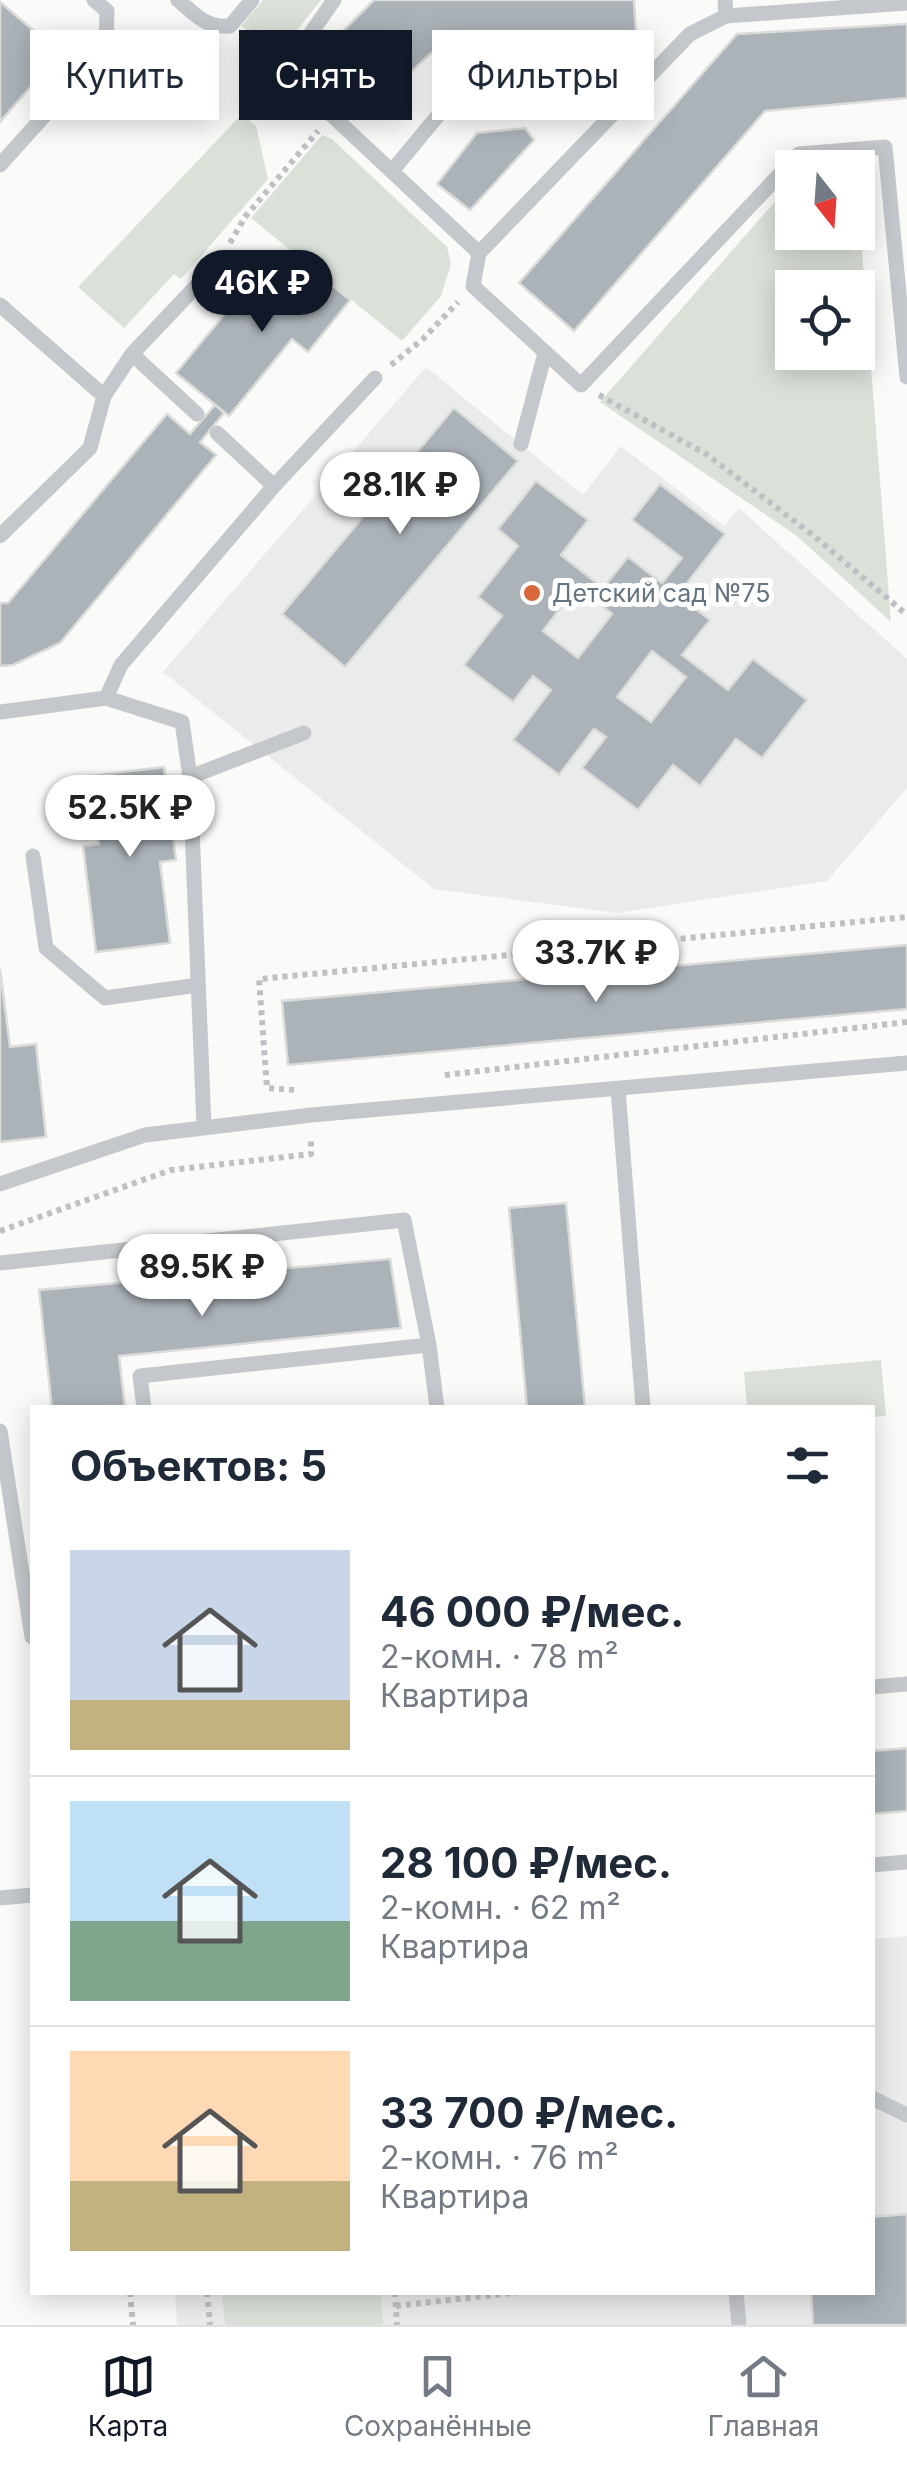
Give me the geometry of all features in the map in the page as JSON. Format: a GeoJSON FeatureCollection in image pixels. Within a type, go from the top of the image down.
{"type":"FeatureCollection","features":[{"type":"Feature","properties":{"kind":"lane"},"geometry":{"type":"LineString","coordinates":[[0,166],[106,47],[107,11],[94,0]]}},
{"type":"Feature","properties":{"kind":"lane"},"geometry":{"type":"LineString","coordinates":[[178,0],[215,27],[230,26],[252,0]]}},
{"type":"Feature","properties":{"kind":"lane"},"geometry":{"type":"LineString","coordinates":[[313,30],[334,0]]}},
{"type":"Feature","properties":{"kind":"lane"},"geometry":{"type":"LineString","coordinates":[[654,72],[690,34],[726,8],[907,3]]}},
{"type":"Feature","properties":{"kind":"lane"},"geometry":{"type":"LineString","coordinates":[[337,120],[479,253]]}},
{"type":"Feature","properties":{"kind":"lane"},"geometry":{"type":"LineString","coordinates":[[392,172],[435,120]]}},
{"type":"Feature","properties":{"kind":"lane"},"geometry":{"type":"LineString","coordinates":[[608,120],[479,253],[472,286],[581,385],[799,154],[884,146],[907,378]]}},
{"type":"Feature","properties":{"kind":"lane"},"geometry":{"type":"LineString","coordinates":[[0,536],[90,448],[104,396],[132,354],[220,261]]}},
{"type":"Feature","properties":{"kind":"lane"},"geometry":{"type":"LineString","coordinates":[[0,305],[104,396]]}},
{"type":"Feature","properties":{"kind":"lane"},"geometry":{"type":"LineString","coordinates":[[522,444],[545,353]]}},
{"type":"Feature","properties":{"kind":"lane"},"geometry":{"type":"LineString","coordinates":[[132,354],[197,414]]}},
{"type":"Feature","properties":{"kind":"lane"},"geometry":{"type":"LineString","coordinates":[[106,698],[121,665],[274,486],[375,378]]}},
{"type":"Feature","properties":{"kind":"lane"},"geometry":{"type":"LineString","coordinates":[[217,433],[274,486]]}},
{"type":"Feature","properties":{"kind":"lane"},"geometry":{"type":"LineString","coordinates":[[0,712],[106,698],[182,722],[190,777],[204,1127]]}},
{"type":"Feature","properties":{"kind":"lane"},"geometry":{"type":"LineString","coordinates":[[190,777],[304,733]]}},
{"type":"Feature","properties":{"kind":"lane"},"geometry":{"type":"LineString","coordinates":[[33,856],[46,948],[105,998],[198,985]]}},
{"type":"Feature","properties":{"kind":"lane"},"geometry":{"type":"LineString","coordinates":[[0,1184],[145,1134],[310,1115],[907,1063]]}},
{"type":"Feature","properties":{"kind":"lane"},"geometry":{"type":"LineString","coordinates":[[618,1088],[642,1405]]}},
{"type":"Feature","properties":{"kind":"lane"},"geometry":{"type":"LineString","coordinates":[[0,1263],[404,1220],[438,1405]]}},
{"type":"Feature","properties":{"kind":"lane"},"geometry":{"type":"LineString","coordinates":[[144,1405],[140,1376],[429,1346]]}},
{"type":"Feature","properties":{"kind":"lane"},"geometry":{"type":"LineString","coordinates":[[0,1431],[30,1610]]}},
{"type":"Feature","properties":{"kind":"lane"},"geometry":{"type":"LineString","coordinates":[[875,1687],[907,1684]]}},
{"type":"Feature","properties":{"kind":"lane"},"geometry":{"type":"LineString","coordinates":[[875,1865],[907,1862]]}},
{"type":"Feature","properties":{"kind":"lane"},"geometry":{"type":"LineString","coordinates":[[0,1898],[30,1894]]}},
{"type":"Feature","properties":{"kind":"lane"},"geometry":{"type":"LineString","coordinates":[[875,2099],[907,2115]]}},
{"type":"Feature","properties":{"kind":"lane"},"geometry":{"type":"LineString","coordinates":[[736,2295],[739,2325]]}},
{"type":"Feature","properties":{"kind":"path"},"geometry":{"type":"LineString","coordinates":[[230,26],[239,33]]}},
{"type":"Feature","properties":{"kind":"path"},"geometry":{"type":"LineString","coordinates":[[220,261],[245,217],[328,120]]}},
{"type":"Feature","properties":{"kind":"path"},"geometry":{"type":"LineString","coordinates":[[375,378],[423,339],[472,286]]}},
{"type":"Feature","properties":{"kind":"path"},"geometry":{"type":"LineString","coordinates":[[581,385],[706,454],[814,535],[907,615]]}},
{"type":"Feature","properties":{"kind":"path"},"geometry":{"type":"LineString","coordinates":[[310,1091],[267,1088],[259,979],[907,917]]}},
{"type":"Feature","properties":{"kind":"path"},"geometry":{"type":"LineString","coordinates":[[130,2295],[133,2325]]}},
{"type":"Feature","properties":{"kind":"path"},"geometry":{"type":"LineString","coordinates":[[207,2295],[210,2325]]}},
{"type":"Feature","properties":{"kind":"path"},"geometry":{"type":"LineString","coordinates":[[395,2295],[398,2325]]}},
{"type":"Feature","properties":{"kind":"path"},"geometry":{"type":"LineString","coordinates":[[396,2306],[493,2295]]}},
{"type":"Feature","properties":{"kind":"shaded area"},"geometry":{"type":"Polygon","coordinates":[[[263,0],[321,0],[297,30],[246,30],[241,26],[263,0]]]}},
{"type":"Feature","properties":{"kind":"shaded area"},"geometry":{"type":"Polygon","coordinates":[[[239,117],[256,126],[268,179],[181,279],[174,274],[124,328],[78,287],[239,117]]]}},
{"type":"Feature","properties":{"kind":"shaded area"},"geometry":{"type":"Polygon","coordinates":[[[322,135],[332,139],[447,247],[451,264],[441,296],[402,341],[251,218],[322,135]]]}},
{"type":"Feature","properties":{"kind":"shaded area"},"geometry":{"type":"Polygon","coordinates":[[[775,201],[775,250],[862,250],[863,270],[775,270],[775,370],[871,370],[891,622],[797,536],[600,402],[775,201]]]}},
{"type":"Feature","properties":{"kind":"shaded area","name":"Детский сад №75"},"geometry":{"type":"Polygon","coordinates":[[[426,367],[583,495],[621,446],[724,526],[739,508],[907,659],[907,788],[827,881],[617,913],[434,889],[163,672],[426,367]]]}},
{"type":"Feature","properties":{"kind":"shaded area"},"geometry":{"type":"Polygon","coordinates":[[[881,1360],[886,1416],[875,1417],[875,1405],[747,1405],[744,1372],[881,1360]]]}},
{"type":"Feature","properties":{"kind":"shaded area"},"geometry":{"type":"Polygon","coordinates":[[[907,1936],[907,2325],[177,2325],[175,2295],[875,2295],[875,1939],[907,1936]]]}},
{"type":"Feature","properties":{"kind":"shaded area"},"geometry":{"type":"Polygon","coordinates":[[[222,2295],[381,2295],[383,2325],[225,2325],[222,2295]]]}},
{"type":"Feature","properties":{"kind":"building"},"geometry":{"type":"Polygon","coordinates":[[[374,0],[634,0],[636,30],[432,30],[432,53],[412,71],[412,30],[344,30],[374,0]]]}},
{"type":"Feature","properties":{"kind":"building"},"geometry":{"type":"Polygon","coordinates":[[[0,2],[33,30],[30,88],[0,122],[0,2]]]}},
{"type":"Feature","properties":{"kind":"building"},"geometry":{"type":"Polygon","coordinates":[[[907,24],[907,98],[765,111],[574,331],[519,283],[737,34],[907,24]]]}},
{"type":"Feature","properties":{"kind":"building"},"geometry":{"type":"Polygon","coordinates":[[[525,128],[534,140],[470,210],[437,184],[477,133],[525,128]]]}},
{"type":"Feature","properties":{"kind":"building"},"geometry":{"type":"Polygon","coordinates":[[[298,257],[350,300],[308,352],[292,339],[229,416],[176,373],[243,292],[258,305],[298,257]]]}},
{"type":"Feature","properties":{"kind":"building"},"geometry":{"type":"Polygon","coordinates":[[[215,405],[224,413],[200,442],[216,455],[60,643],[13,665],[0,666],[0,603],[8,603],[167,414],[190,434],[215,405]]]}},
{"type":"Feature","properties":{"kind":"building"},"geometry":{"type":"Polygon","coordinates":[[[454,408],[518,461],[345,667],[282,614],[454,408]]]}},
{"type":"Feature","properties":{"kind":"building"},"geometry":{"type":"Polygon","coordinates":[[[536,481],[588,520],[561,555],[603,588],[628,557],[662,583],[682,558],[632,520],[660,484],[725,534],[678,595],[710,620],[682,655],[728,690],[753,659],[807,700],[762,758],[736,739],[700,786],[673,765],[638,810],[582,768],[606,737],[594,729],[559,775],[513,740],[551,690],[533,676],[513,702],[464,665],[502,616],[478,597],[518,546],[498,529],[536,481]],[[577,586],[543,631],[578,658],[612,614],[577,586]],[[652,651],[617,697],[651,722],[686,677],[652,651]]]}},
{"type":"Feature","properties":{"kind":"building"},"geometry":{"type":"Polygon","coordinates":[[[164,767],[176,860],[160,862],[170,943],[96,952],[83,846],[99,844],[91,776],[164,767]]]}},
{"type":"Feature","properties":{"kind":"building"},"geometry":{"type":"Polygon","coordinates":[[[907,945],[907,1009],[288,1065],[282,1001],[907,945]]]}},
{"type":"Feature","properties":{"kind":"building"},"geometry":{"type":"Polygon","coordinates":[[[0,969],[10,1047],[36,1044],[46,1137],[0,1142],[0,969]]]}},
{"type":"Feature","properties":{"kind":"building"},"geometry":{"type":"Polygon","coordinates":[[[566,1203],[585,1405],[527,1405],[509,1208],[566,1203]]]}},
{"type":"Feature","properties":{"kind":"building"},"geometry":{"type":"Polygon","coordinates":[[[390,1259],[401,1328],[119,1356],[125,1405],[52,1405],[39,1290],[390,1259]]]}},
{"type":"Feature","properties":{"kind":"building"},"geometry":{"type":"Polygon","coordinates":[[[907,1748],[907,1811],[875,1814],[875,1751],[907,1748]]]}},
{"type":"Feature","properties":{"kind":"building"},"geometry":{"type":"Polygon","coordinates":[[[907,2214],[907,2325],[813,2325],[811,2295],[875,2295],[875,2217],[907,2214]]]}},
{"type":"Feature","properties":{"kind":"place","name":"Детский сад №75"},"geometry":{"type":"Point","coordinates":[532,593]}}]}
